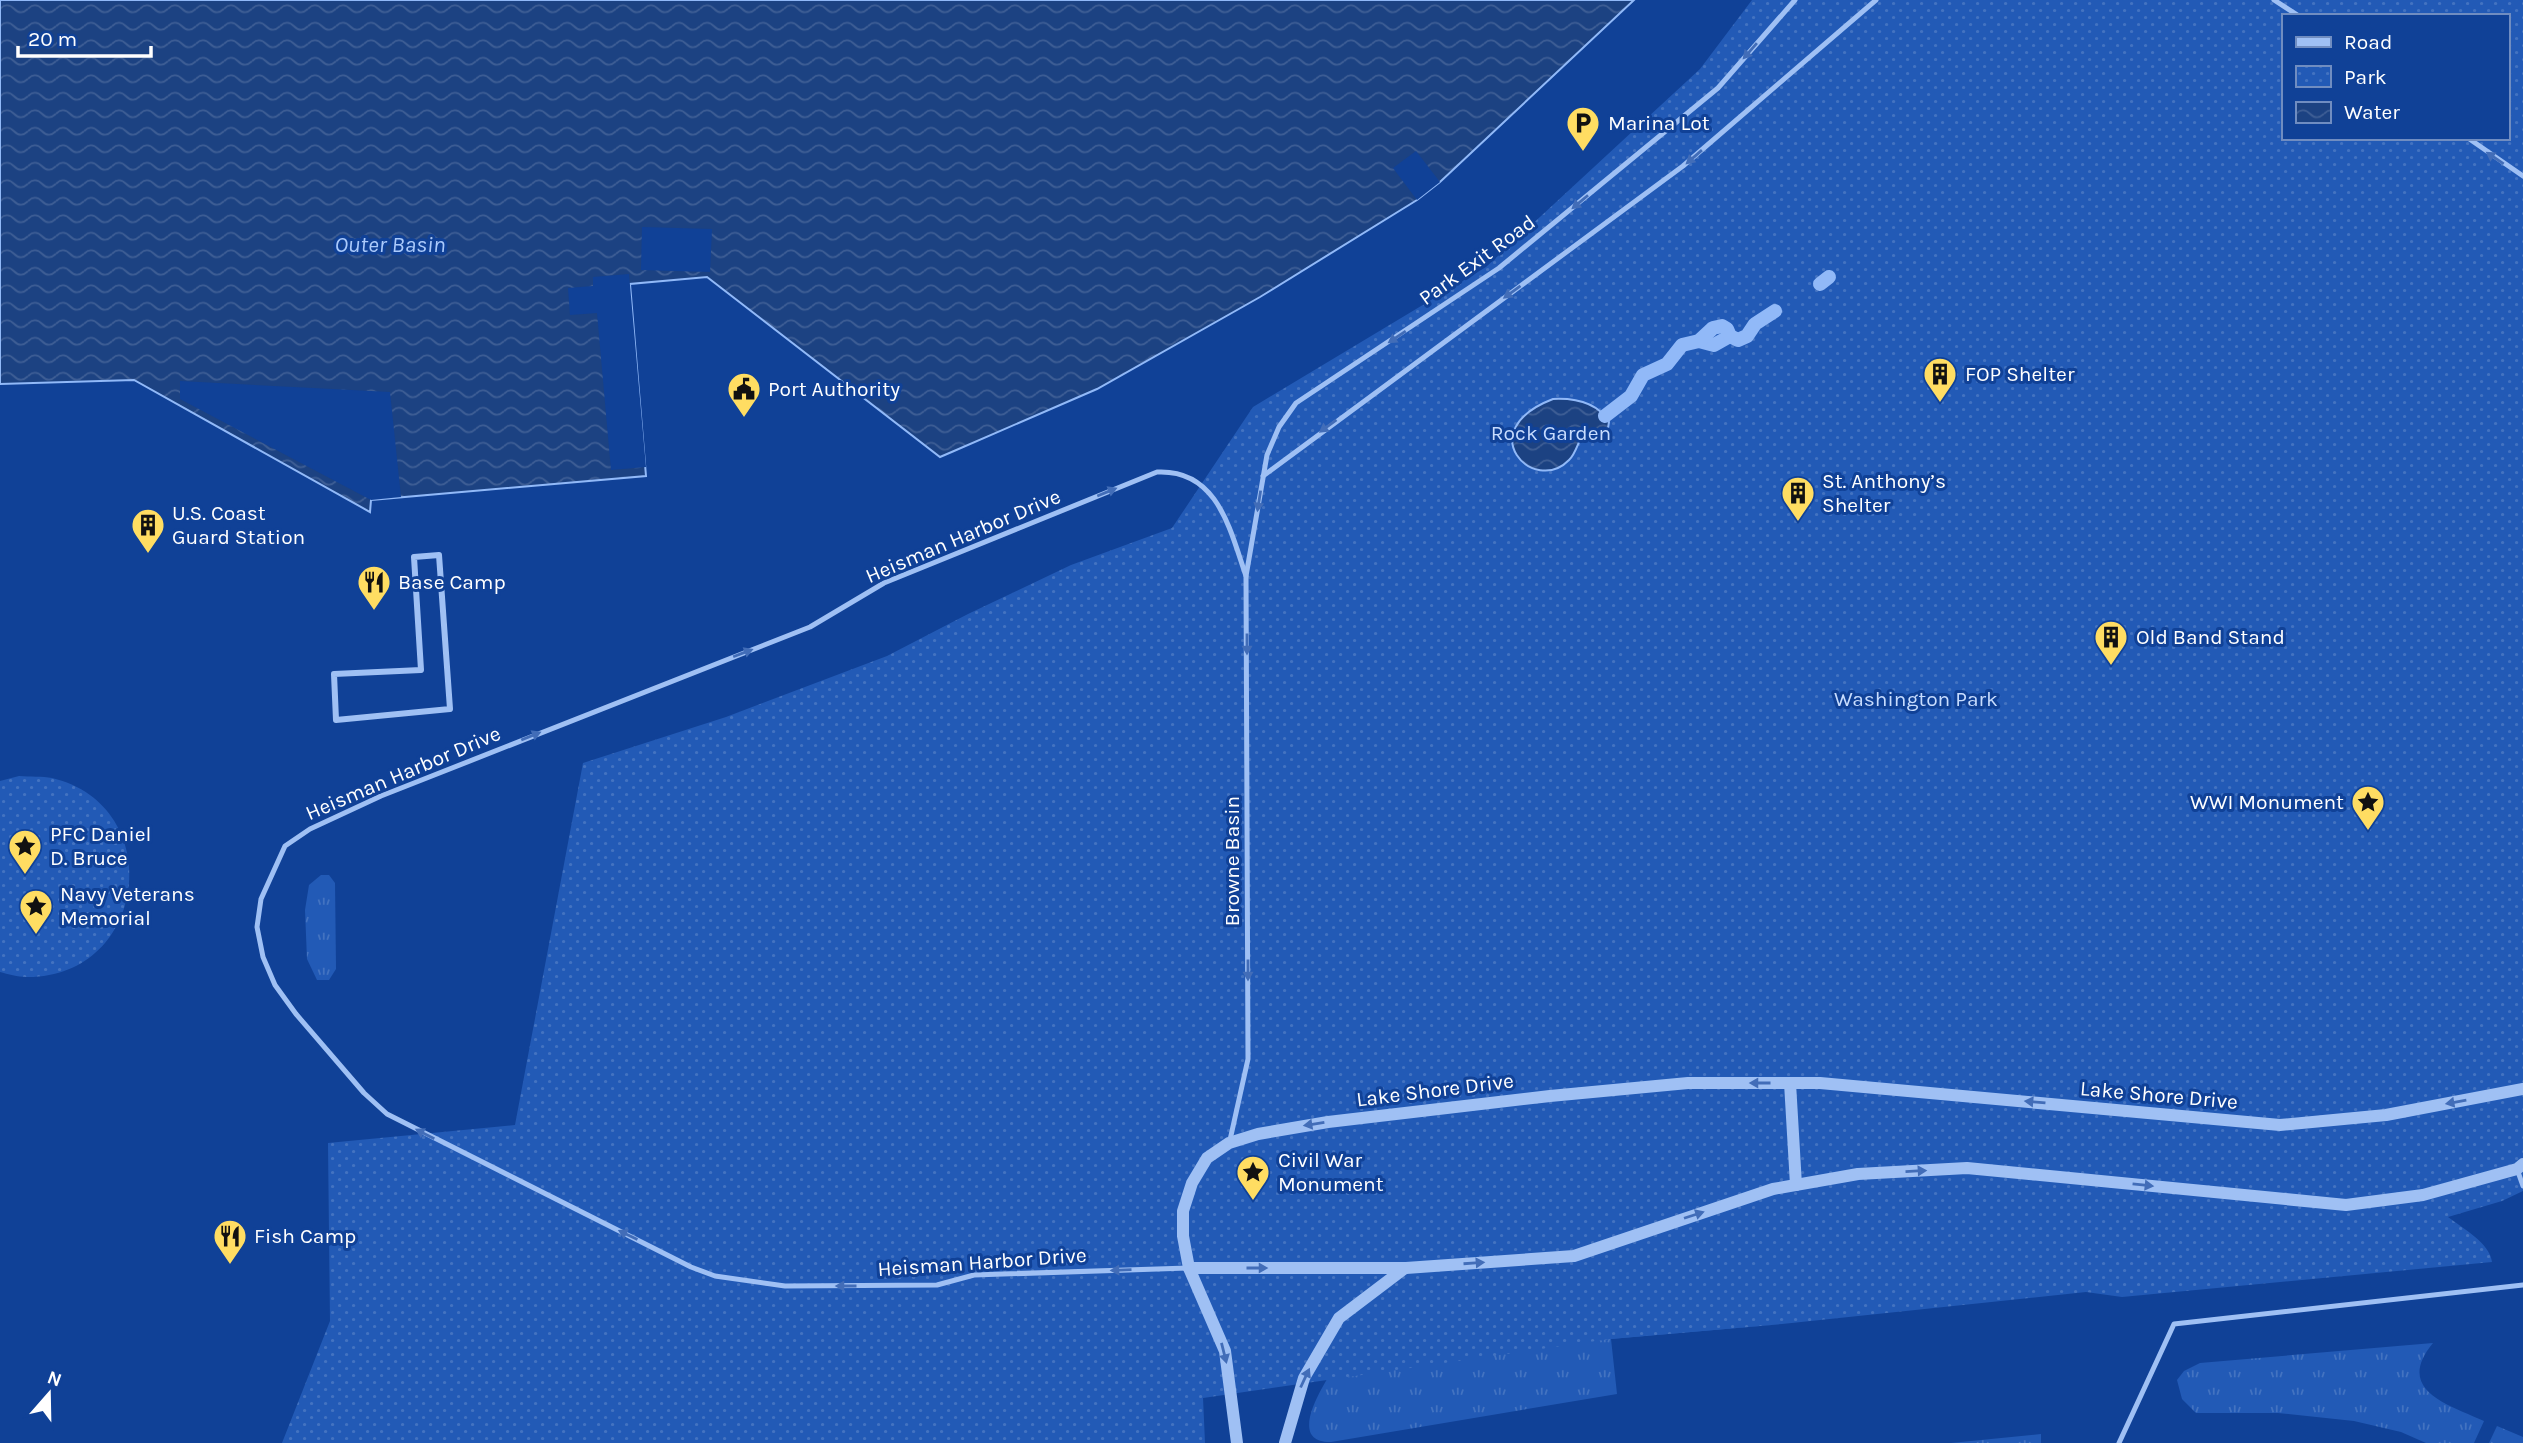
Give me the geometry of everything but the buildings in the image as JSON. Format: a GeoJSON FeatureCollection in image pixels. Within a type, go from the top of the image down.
{"type":"FeatureCollection","features":[{"type":"Feature","properties":{"kind":"street"},"geometry":{"type":"LineString","coordinates":[[439,555],[450,709],[337,720],[334,674],[421,670],[414,557],[439,555]]}},
{"type":"Feature","properties":{"kind":"street","name":"Lake Shore Drive"},"geometry":{"type":"LineString","coordinates":[[1237,1443],[1225,1351],[1189,1268],[1183,1236],[1183,1211],[1192,1183],[1207,1158],[1229,1143],[1258,1134],[1328,1122],[1688,1083],[1790,1083],[1925,1092],[2280,1125],[2386,1115],[2523,1089]]}},
{"type":"Feature","properties":{"kind":"street"},"geometry":{"type":"LineString","coordinates":[[1790,1083],[1796,1185]]}},
{"type":"Feature","properties":{"kind":"street"},"geometry":{"type":"LineString","coordinates":[[1189,1268],[1406,1268],[1574,1256],[1760,1193],[1858,1174],[1967,1168],[2346,1205],[2423,1195],[2520,1166]]}},
{"type":"Feature","properties":{"kind":"street"},"geometry":{"type":"LineString","coordinates":[[1285,1443],[1304,1378],[1339,1318],[1406,1268]]}},
{"type":"Feature","properties":{"kind":"lane","name":"Park Exit Road"},"geometry":{"type":"LineString","coordinates":[[1247,576],[1266,455],[1279,427],[1296,404],[1500,268],[1718,88],[1795,0]]}},
{"type":"Feature","properties":{"kind":"lane"},"geometry":{"type":"LineString","coordinates":[[1263,476],[1683,166],[1876,0]]}},
{"type":"Feature","properties":{"kind":"lane"},"geometry":{"type":"LineString","coordinates":[[2273,0],[2296,14]]}},
{"type":"Feature","properties":{"kind":"lane"},"geometry":{"type":"LineString","coordinates":[[2471,140],[2523,176]]}},
{"type":"Feature","properties":{"kind":"lane","name":"Heisman Harbor Drive"},"geometry":{"type":"LineString","coordinates":[[1189,1268],[974,1275],[937,1285],[785,1286],[715,1276],[679,1261],[387,1114],[364,1093],[296,1014],[275,985],[267,967],[257,927],[261,899],[285,846],[310,828],[411,784],[810,627],[884,583],[1157,472],[1172,471],[1187,475],[1204,487],[1219,504],[1247,576]]}},
{"type":"Feature","properties":{"kind":"lane","name":"Browne Basin"},"geometry":{"type":"LineString","coordinates":[[1229,1143],[1248,1059],[1247,576]]}},
{"type":"Feature","properties":{"kind":"lane"},"geometry":{"type":"LineString","coordinates":[[2520,1166],[2523,1186]]}},
{"type":"Feature","properties":{"kind":"lane"},"geometry":{"type":"LineString","coordinates":[[2119,1443],[2174,1324],[2523,1286]]}},
{"type":"Feature","properties":{"kind":"green space","name":"Washington Park"},"geometry":{"type":"Polygon","coordinates":[[[1752,0],[2523,0],[2523,1191],[2502,1201],[2448,1217],[2481,1242],[2492,1262],[2122,1297],[2086,1292],[1610,1339],[1203,1398],[1205,1443],[282,1443],[330,1321],[328,1143],[515,1125],[583,763],[726,717],[887,656],[1071,565],[1172,528],[1253,407],[1486,267],[1700,69],[1752,0]]]}},
{"type":"Feature","properties":{"kind":"green space"},"geometry":{"type":"Polygon","coordinates":[[[19,776],[52,778],[89,795],[114,821],[127,854],[129,889],[119,922],[98,951],[67,970],[26,977],[0,972],[0,781],[19,776]]]}},
{"type":"Feature","properties":{"kind":"green space"},"geometry":{"type":"Polygon","coordinates":[[[321,875],[329,875],[335,883],[336,969],[329,980],[317,980],[307,959],[305,910],[309,885],[321,875]]]}},
{"type":"Feature","properties":{"kind":"green space"},"geometry":{"type":"Polygon","coordinates":[[[1782,1324],[1611,1339],[1617,1394],[1331,1442],[1317,1439],[1310,1432],[1309,1421],[1313,1407],[1341,1357],[1782,1324]]]}},
{"type":"Feature","properties":{"kind":"green space"},"geometry":{"type":"Polygon","coordinates":[[[2433,1343],[2423,1359],[2419,1373],[2423,1384],[2430,1394],[2442,1402],[2484,1421],[2474,1443],[2426,1443],[2401,1432],[2354,1421],[2278,1413],[2196,1413],[2182,1399],[2177,1380],[2184,1371],[2200,1363],[2433,1343]]]}},
{"type":"Feature","properties":{"kind":"green space"},"geometry":{"type":"Polygon","coordinates":[[[2497,1426],[2523,1437],[2523,1443],[2489,1443],[2497,1426]]]}},
{"type":"Feature","properties":{"kind":"green space"},"geometry":{"type":"Polygon","coordinates":[[[2041,1434],[2041,1443],[1951,1443],[2041,1434]]]}},
{"type":"Feature","properties":{"kind":"water","name":"Outer Basin"},"geometry":{"type":"Polygon","coordinates":[[[0,0],[1634,0],[1440,182],[1417,200],[1260,297],[1097,389],[940,457],[707,277],[630,284],[646,476],[371,500],[370,512],[134,380],[0,384],[0,0]]]}},
{"type":"Feature","properties":{"kind":"water"},"geometry":{"type":"Polygon","coordinates":[[[1553,399],[1569,399],[1592,406],[1604,415],[1609,422],[1608,428],[1600,432],[1585,431],[1569,460],[1555,469],[1540,470],[1527,465],[1517,455],[1512,442],[1516,427],[1528,412],[1553,399]]]}},
{"type":"Feature","properties":{"kind":"pier"},"geometry":{"type":"Polygon","coordinates":[[[1416,151],[1440,182],[1417,200],[1393,168],[1416,151]]]}},
{"type":"Feature","properties":{"kind":"pier"},"geometry":{"type":"Polygon","coordinates":[[[642,227],[712,229],[710,272],[641,270],[642,227]]]}},
{"type":"Feature","properties":{"kind":"pier"},"geometry":{"type":"Polygon","coordinates":[[[629,274],[646,467],[611,470],[597,313],[570,315],[568,288],[593,286],[593,277],[629,274]]]}},
{"type":"Feature","properties":{"kind":"pier"},"geometry":{"type":"Polygon","coordinates":[[[180,381],[390,392],[401,497],[371,500],[180,399],[180,381]]]}},
{"type":"Feature","properties":{"kind":"waterway"},"geometry":{"type":"LineString","coordinates":[[1820,284],[1829,277]]}},
{"type":"Feature","properties":{"kind":"waterway"},"geometry":{"type":"LineString","coordinates":[[1605,416],[1631,396],[1643,375],[1667,364],[1682,345],[1699,341],[1713,328],[1722,326],[1730,336],[1738,340],[1747,336],[1755,324],[1775,311]]}},
{"type":"Feature","properties":{"kind":"waterway"},"geometry":{"type":"LineString","coordinates":[[1699,341],[1714,345],[1730,336]]}},
{"type":"Feature","properties":{"kind":"place","name":"Marina Lot"},"geometry":{"type":"Point","coordinates":[1583,153]}},
{"type":"Feature","properties":{"kind":"place","name":"FOP Shelter"},"geometry":{"type":"Point","coordinates":[1940,404]}},
{"type":"Feature","properties":{"kind":"place","name":"Port Authority"},"geometry":{"type":"Point","coordinates":[744,419]}},
{"type":"Feature","properties":{"kind":"place","name":"St. Anthony’s Shelter"},"geometry":{"type":"Point","coordinates":[1798,523]}},
{"type":"Feature","properties":{"kind":"place","name":"U.S. Coast Guard Station"},"geometry":{"type":"Point","coordinates":[148,555]}},
{"type":"Feature","properties":{"kind":"place","name":"Base Camp"},"geometry":{"type":"Point","coordinates":[374,612]}},
{"type":"Feature","properties":{"kind":"place","name":"Old Band Stand"},"geometry":{"type":"Point","coordinates":[2111,667]}},
{"type":"Feature","properties":{"kind":"place","name":"WWI Monument"},"geometry":{"type":"Point","coordinates":[2368,832]}},
{"type":"Feature","properties":{"kind":"place","name":"PFC Daniel D. Bruce"},"geometry":{"type":"Point","coordinates":[25,876]}},
{"type":"Feature","properties":{"kind":"place","name":"Navy Veterans Memorial"},"geometry":{"type":"Point","coordinates":[36,936]}},
{"type":"Feature","properties":{"kind":"place","name":"Civil War Monument"},"geometry":{"type":"Point","coordinates":[1253,1202]}},
{"type":"Feature","properties":{"kind":"place","name":"Fish Camp"},"geometry":{"type":"Point","coordinates":[230,1266]}},
{"type":"Feature","properties":{"kind":"park label","name":"Rock Garden"},"geometry":{"type":"Point","coordinates":[1551,433]}}]}
